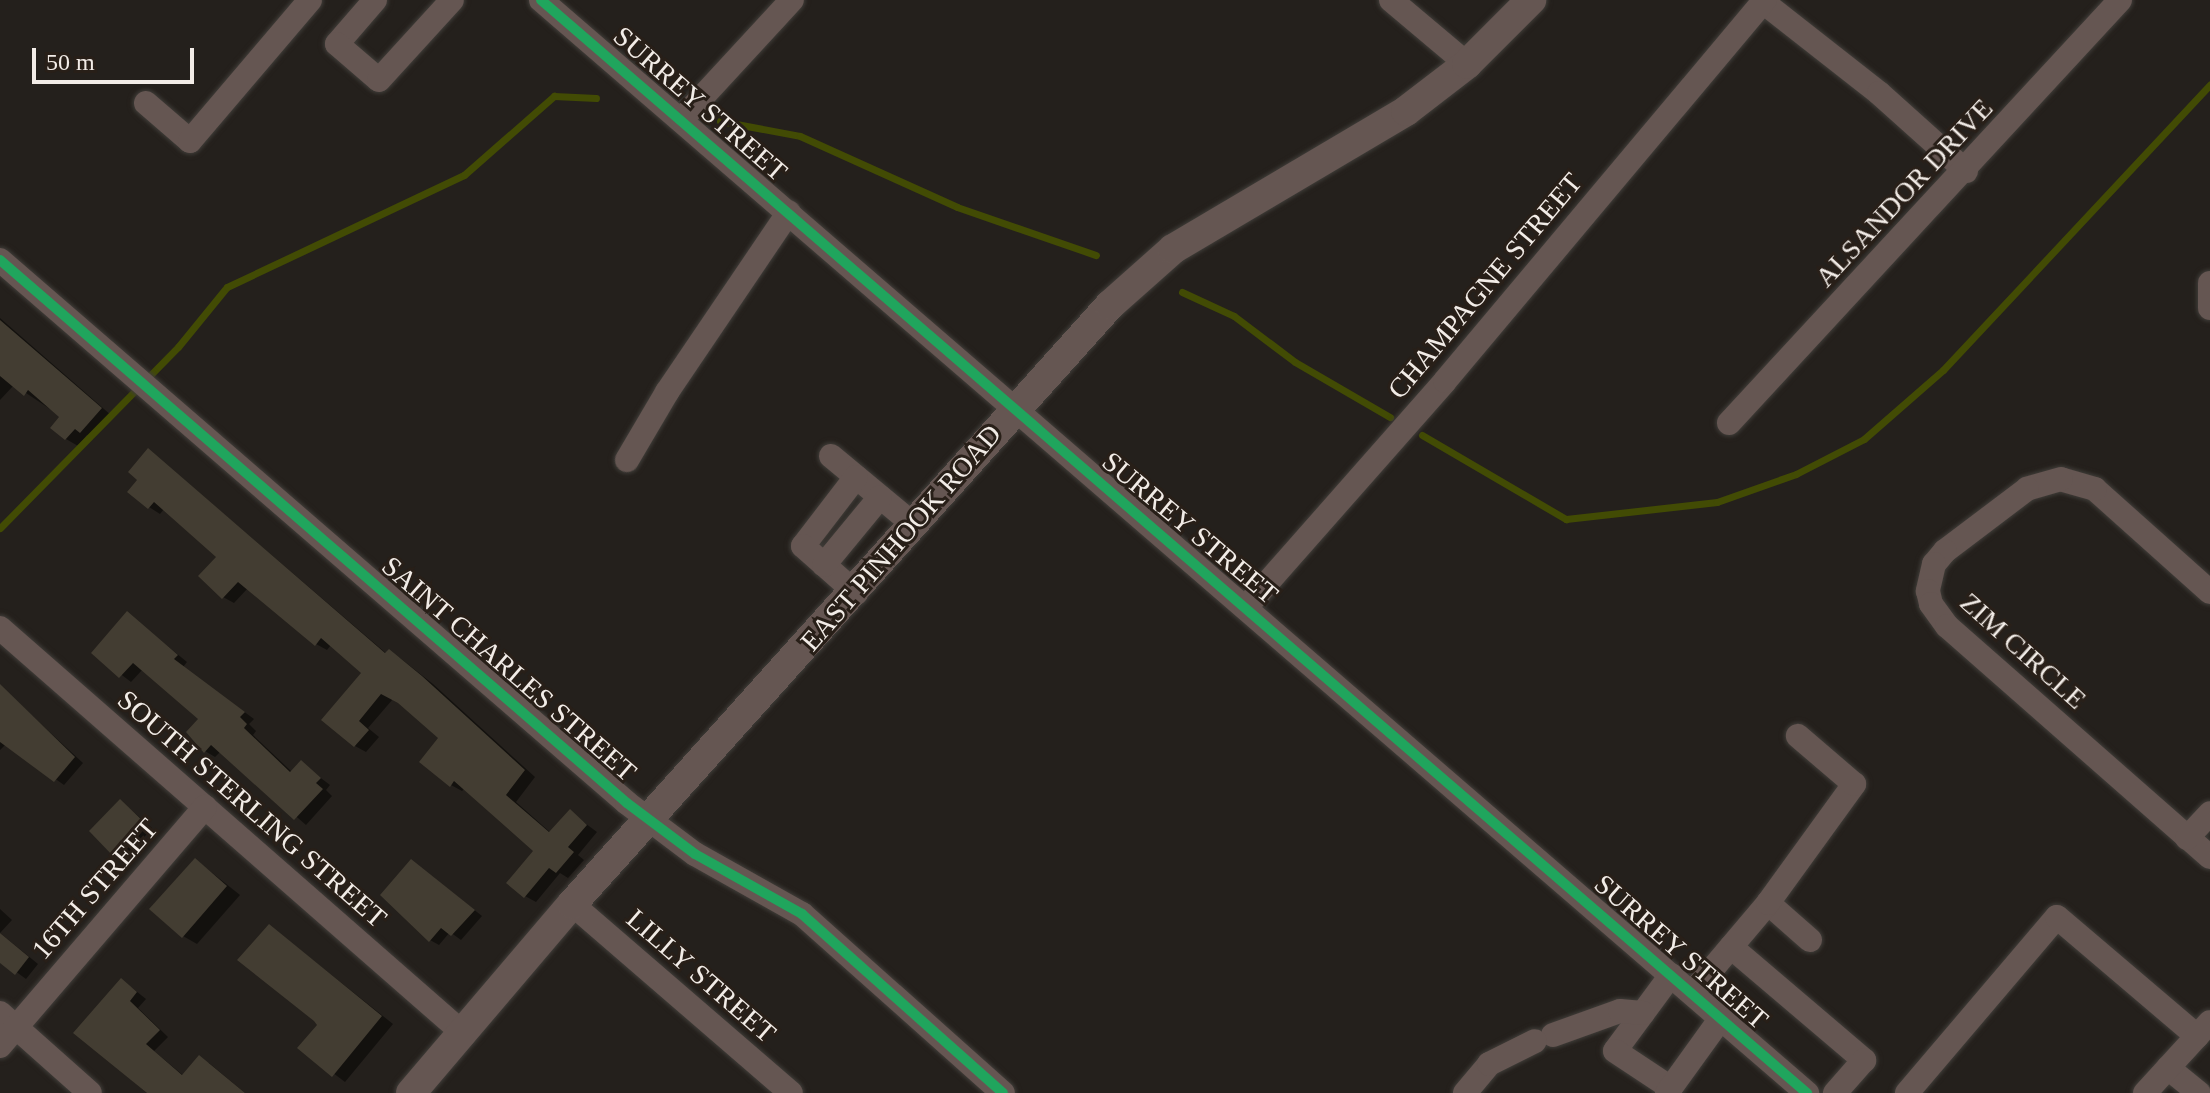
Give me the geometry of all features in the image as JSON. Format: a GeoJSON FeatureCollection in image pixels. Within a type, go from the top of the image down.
{"type":"FeatureCollection","features":[{"type":"Feature","properties":{"kind":"main road","name":"EAST PINHOOK ROAD"},"geometry":{"type":"LineString","coordinates":[[411,1093],[572,904],[856,593],[1013,409],[1153,264],[1406,111],[1467,64],[1531,0]]}},
{"type":"Feature","properties":{"kind":"street"},"geometry":{"type":"LineString","coordinates":[[146,103],[190,141],[310,0]]}},
{"type":"Feature","properties":{"kind":"street"},"geometry":{"type":"LineString","coordinates":[[375,0],[337,44],[379,80],[452,0]]}},
{"type":"Feature","properties":{"kind":"street","name":"SURREY STREET"},"geometry":{"type":"LineString","coordinates":[[541,0],[1807,1093]]}},
{"type":"Feature","properties":{"kind":"street"},"geometry":{"type":"LineString","coordinates":[[682,119],[792,0]]}},
{"type":"Feature","properties":{"kind":"street"},"geometry":{"type":"LineString","coordinates":[[1391,0],[1467,64]]}},
{"type":"Feature","properties":{"kind":"street","name":"ALSANDOR DRIVE"},"geometry":{"type":"LineString","coordinates":[[1729,423],[1966,171],[2120,0]]}},
{"type":"Feature","properties":{"kind":"street"},"geometry":{"type":"LineString","coordinates":[[1764,1],[1879,93],[1966,171]]}},
{"type":"Feature","properties":{"kind":"street","name":"CHAMPAGNE STREET"},"geometry":{"type":"LineString","coordinates":[[1246,607],[1445,381],[1764,1]]}},
{"type":"Feature","properties":{"kind":"street"},"geometry":{"type":"LineString","coordinates":[[627,460],[667,392],[789,212]]}},
{"type":"Feature","properties":{"kind":"street","name":"SAINT CHARLES STREET"},"geometry":{"type":"LineString","coordinates":[[0,260],[650,822],[802,914],[1003,1093]]}},
{"type":"Feature","properties":{"kind":"street"},"geometry":{"type":"LineString","coordinates":[[2210,283],[2210,308]]}},
{"type":"Feature","properties":{"kind":"street"},"geometry":{"type":"LineString","coordinates":[[831,456],[914,525]]}},
{"type":"Feature","properties":{"kind":"street"},"geometry":{"type":"LineString","coordinates":[[856,477],[803,546],[856,593]]}},
{"type":"Feature","properties":{"kind":"street","name":"ZIM CIRCLE"},"geometry":{"type":"LineString","coordinates":[[2206,581],[2095,489],[2061,479],[2027,489],[1945,551],[1934,564],[1928,591],[1947,626],[2210,857]]}},
{"type":"Feature","properties":{"kind":"street"},"geometry":{"type":"LineString","coordinates":[[824,565],[880,497]]}},
{"type":"Feature","properties":{"kind":"street","name":"SOUTH STERLING STREET"},"geometry":{"type":"LineString","coordinates":[[0,628],[464,1034]]}},
{"type":"Feature","properties":{"kind":"street"},"geometry":{"type":"LineString","coordinates":[[1692,993],[1768,903],[1854,784],[1798,736]]}},
{"type":"Feature","properties":{"kind":"street","name":"16TH STREET"},"geometry":{"type":"LineString","coordinates":[[0,1046],[8,1020],[205,807]]}},
{"type":"Feature","properties":{"kind":"street"},"geometry":{"type":"LineString","coordinates":[[2187,838],[2210,813]]}},
{"type":"Feature","properties":{"kind":"street"},"geometry":{"type":"LineString","coordinates":[[1768,903],[1810,940]]}},
{"type":"Feature","properties":{"kind":"street","name":"LILLY STREET"},"geometry":{"type":"LineString","coordinates":[[572,904],[791,1093]]}},
{"type":"Feature","properties":{"kind":"street"},"geometry":{"type":"LineString","coordinates":[[1907,1093],[2057,917],[2203,1029],[2145,1093]]}},
{"type":"Feature","properties":{"kind":"street"},"geometry":{"type":"LineString","coordinates":[[1731,947],[1864,1060],[1835,1093]]}},
{"type":"Feature","properties":{"kind":"street"},"geometry":{"type":"LineString","coordinates":[[1615,1051],[1671,975]]}},
{"type":"Feature","properties":{"kind":"street"},"geometry":{"type":"LineString","coordinates":[[1465,1093],[1489,1064],[1544,1038],[1620,1011],[1643,1013]]}},
{"type":"Feature","properties":{"kind":"street"},"geometry":{"type":"LineString","coordinates":[[1578,1027],[1669,1090],[1721,1018]]}},
{"type":"Feature","properties":{"kind":"street"},"geometry":{"type":"LineString","coordinates":[[8,1020],[90,1093]]}},
{"type":"Feature","properties":{"kind":"street"},"geometry":{"type":"LineString","coordinates":[[2168,1068],[2199,1093]]}},
{"type":"Feature","properties":{"kind":"building"},"geometry":{"type":"Polygon","coordinates":[[[0,320],[102,408],[80,433],[75,429],[65,440],[50,428],[59,417],[28,390],[24,396],[0,376],[0,320]]]}},
{"type":"Feature","properties":{"kind":"building"},"geometry":{"type":"Polygon","coordinates":[[[148,448],[385,653],[389,649],[422,676],[525,770],[506,795],[549,832],[570,809],[587,825],[568,847],[574,852],[556,873],[549,868],[524,898],[506,883],[533,851],[454,781],[450,787],[419,762],[438,738],[398,703],[381,694],[359,721],[369,730],[354,747],[321,720],[361,673],[321,638],[315,646],[238,582],[222,599],[198,576],[216,557],[154,502],[148,509],[127,492],[137,480],[128,472],[148,448]]]}},
{"type":"Feature","properties":{"kind":"building"},"geometry":{"type":"Polygon","coordinates":[[[127,611],[178,655],[174,659],[245,712],[240,717],[247,724],[244,728],[290,772],[301,760],[321,778],[316,783],[323,789],[294,820],[211,745],[204,753],[186,732],[198,719],[133,663],[119,678],[91,653],[127,611]]]}},
{"type":"Feature","properties":{"kind":"building"},"geometry":{"type":"Polygon","coordinates":[[[0,684],[75,757],[54,782],[0,742],[0,684]]]}},
{"type":"Feature","properties":{"kind":"building"},"geometry":{"type":"Polygon","coordinates":[[[120,799],[144,822],[114,857],[89,831],[120,799]]]}},
{"type":"Feature","properties":{"kind":"building"},"geometry":{"type":"Polygon","coordinates":[[[195,858],[227,886],[182,938],[149,909],[195,858]]]}},
{"type":"Feature","properties":{"kind":"building"},"geometry":{"type":"Polygon","coordinates":[[[411,859],[475,910],[451,936],[441,928],[429,942],[380,895],[411,859]]]}},
{"type":"Feature","properties":{"kind":"building"},"geometry":{"type":"Polygon","coordinates":[[[269,924],[382,1016],[332,1077],[297,1048],[317,1025],[314,1021],[237,960],[269,924]]]}},
{"type":"Feature","properties":{"kind":"building"},"geometry":{"type":"Polygon","coordinates":[[[0,933],[29,957],[15,975],[0,963],[0,933]]]}},
{"type":"Feature","properties":{"kind":"building"},"geometry":{"type":"Polygon","coordinates":[[[121,978],[137,992],[130,1001],[160,1030],[146,1044],[182,1075],[199,1055],[245,1093],[147,1093],[73,1033],[121,978]]]}},
{"type":"Feature","properties":{"kind":"waterway"},"geometry":{"type":"LineString","coordinates":[[1422,435],[1566,519],[1717,502],[1796,474],[1864,439],[1943,370],[2210,85]]}},
{"type":"Feature","properties":{"kind":"waterway"},"geometry":{"type":"LineString","coordinates":[[0,528],[178,347],[227,287],[464,175],[554,96],[596,98]]}},
{"type":"Feature","properties":{"kind":"waterway"},"geometry":{"type":"LineString","coordinates":[[720,121],[800,136],[957,207],[1096,255]]}},
{"type":"Feature","properties":{"kind":"waterway"},"geometry":{"type":"LineString","coordinates":[[1182,292],[1234,316],[1295,362],[1390,417]]}},
{"type":"Feature","properties":{"kind":"cycle path"},"geometry":{"type":"LineString","coordinates":[[541,0],[1807,1093]]}},
{"type":"Feature","properties":{"kind":"cycle path"},"geometry":{"type":"LineString","coordinates":[[0,260],[627,803],[695,854],[802,914],[1003,1093]]}}]}
